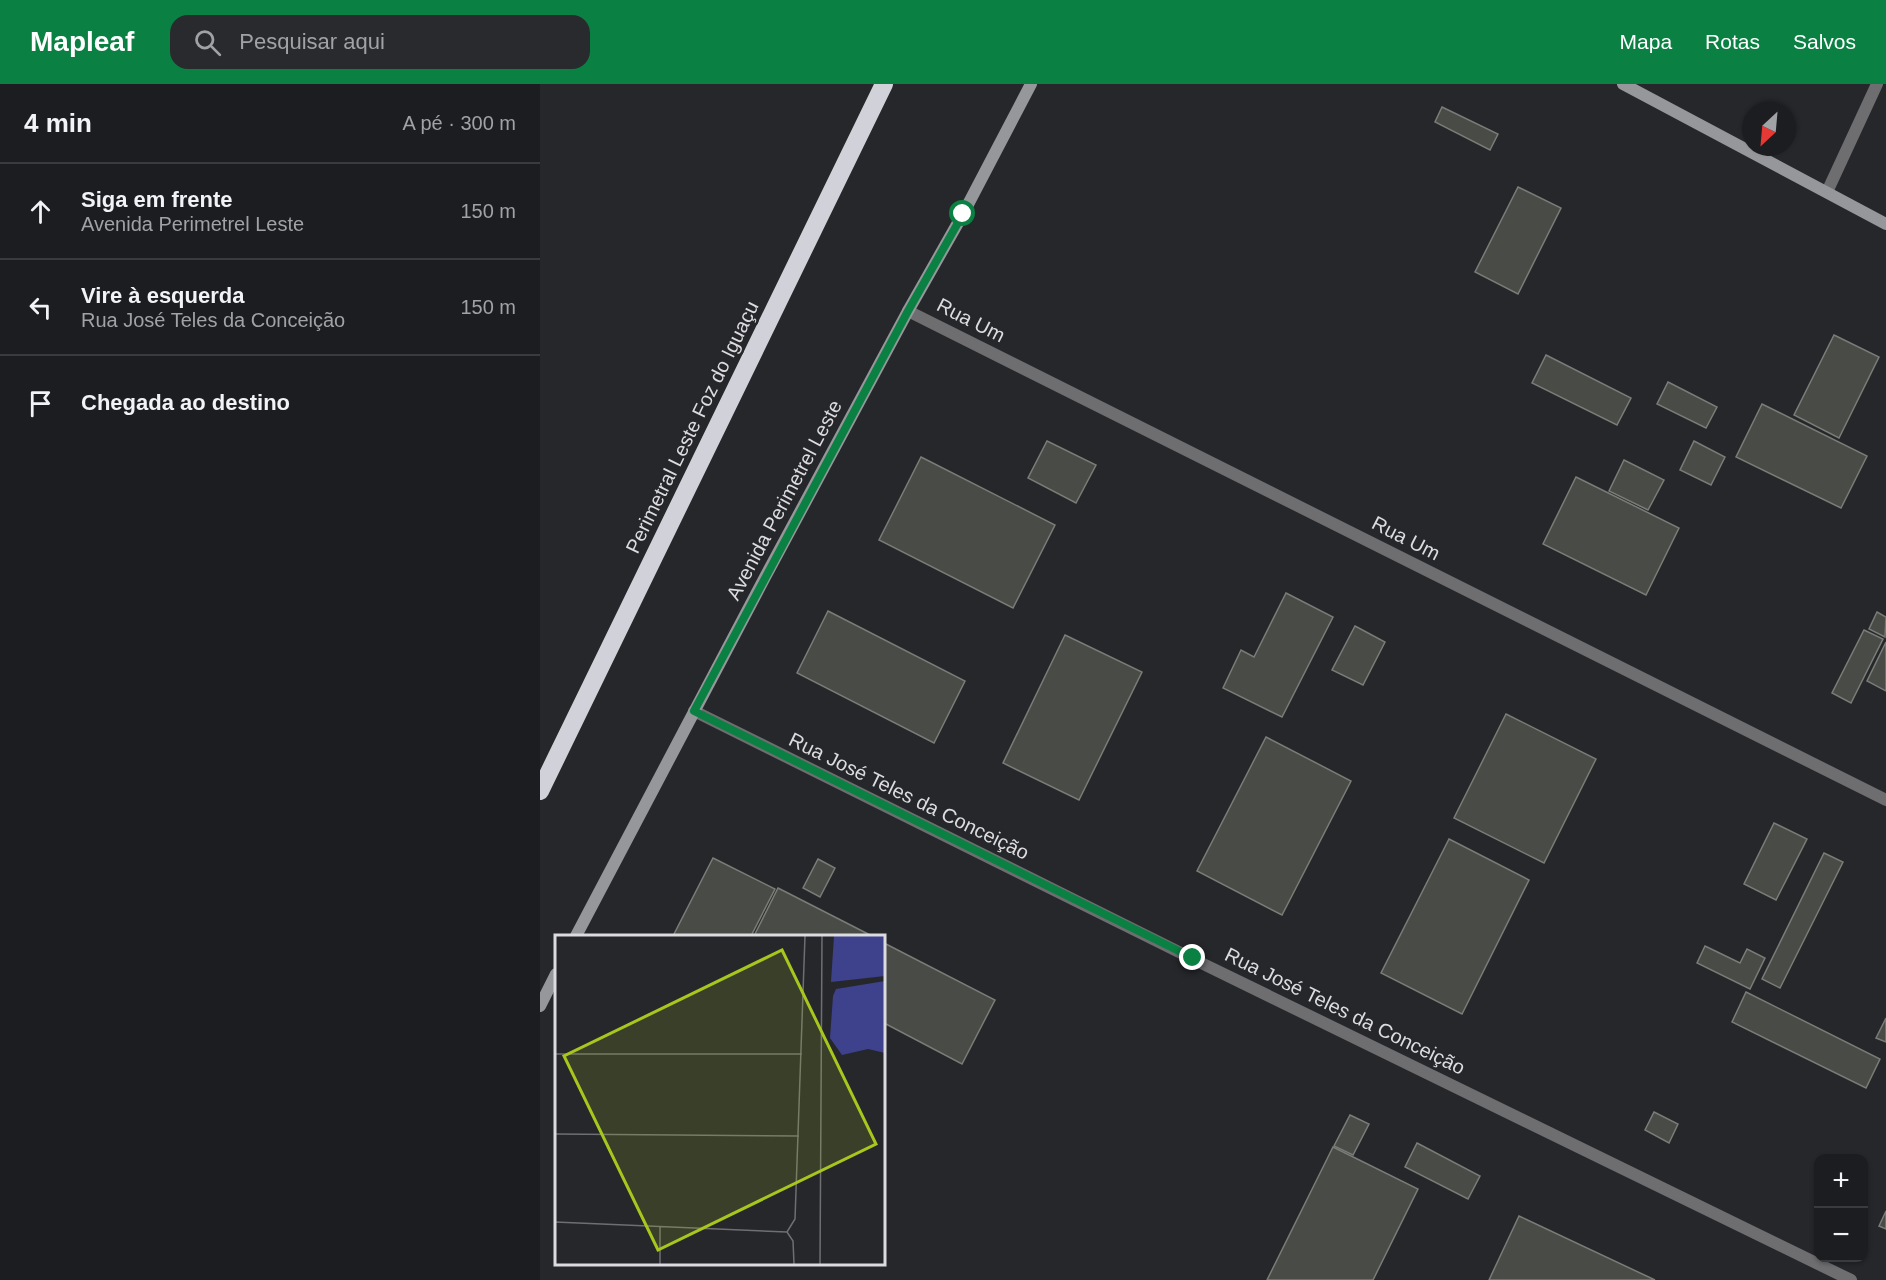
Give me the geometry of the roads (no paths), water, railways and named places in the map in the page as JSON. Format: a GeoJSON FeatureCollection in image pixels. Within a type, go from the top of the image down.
{"type":"FeatureCollection","features":[{"type":"Feature","properties":{"kind":"highway","name":"Perimetral Leste Foz do Iguaçu"},"geometry":{"type":"LineString","coordinates":[[540,791],[884,84]]}},
{"type":"Feature","properties":{"kind":"street","name":"Avenida Perimetrel Leste"},"geometry":{"type":"LineString","coordinates":[[577,935],[694,711],[1031,84]]}},
{"type":"Feature","properties":{"kind":"street"},"geometry":{"type":"LineString","coordinates":[[1623,84],[1886,224]]}},
{"type":"Feature","properties":{"kind":"street"},"geometry":{"type":"LineString","coordinates":[[1827,192],[1877,84]]}},
{"type":"Feature","properties":{"kind":"street","name":"Rua Um"},"geometry":{"type":"LineString","coordinates":[[908,311],[1886,800]]}},
{"type":"Feature","properties":{"kind":"street","name":"Rua José Teles da Conceição"},"geometry":{"type":"LineString","coordinates":[[694,711],[1851,1280]]}},
{"type":"Feature","properties":{"kind":"street"},"geometry":{"type":"LineString","coordinates":[[540,1006],[555,976]]}}]}
